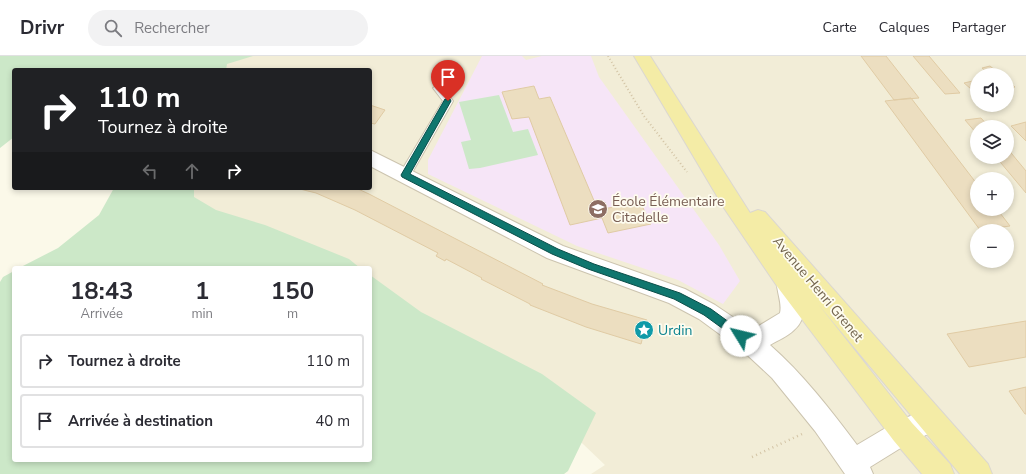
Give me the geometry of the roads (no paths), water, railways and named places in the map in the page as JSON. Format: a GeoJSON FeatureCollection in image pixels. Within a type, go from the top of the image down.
{"type":"FeatureCollection","features":[{"type":"Feature","properties":{"kind":"main road","name":"Avenue Henri Grenet"},"geometry":{"type":"LineString","coordinates":[[642,56],[705,157],[731,202],[787,282],[903,432],[940,474]]}},
{"type":"Feature","properties":{"kind":"main road","name":"Avenue Henri Grenet"},"geometry":{"type":"LineString","coordinates":[[705,157],[978,474]]}},
{"type":"Feature","properties":{"kind":"street"},"geometry":{"type":"LineString","coordinates":[[372,158],[555,252],[677,296],[707,312],[752,344],[781,370],[824,422],[856,468],[903,432],[931,420]]}},
{"type":"Feature","properties":{"kind":"street"},"geometry":{"type":"LineString","coordinates":[[752,344],[760,338],[781,328],[790,319],[792,314],[792,300],[787,282]]}},
{"type":"Feature","properties":{"kind":"lane"},"geometry":{"type":"LineString","coordinates":[[405,175],[448,101],[438,88]]}},
{"type":"Feature","properties":{"kind":"place","name":"École Élémentaire Citadelle"},"geometry":{"type":"Point","coordinates":[598,209]}},
{"type":"Feature","properties":{"kind":"place","name":"Urdin"},"geometry":{"type":"Point","coordinates":[644,330]}}]}
